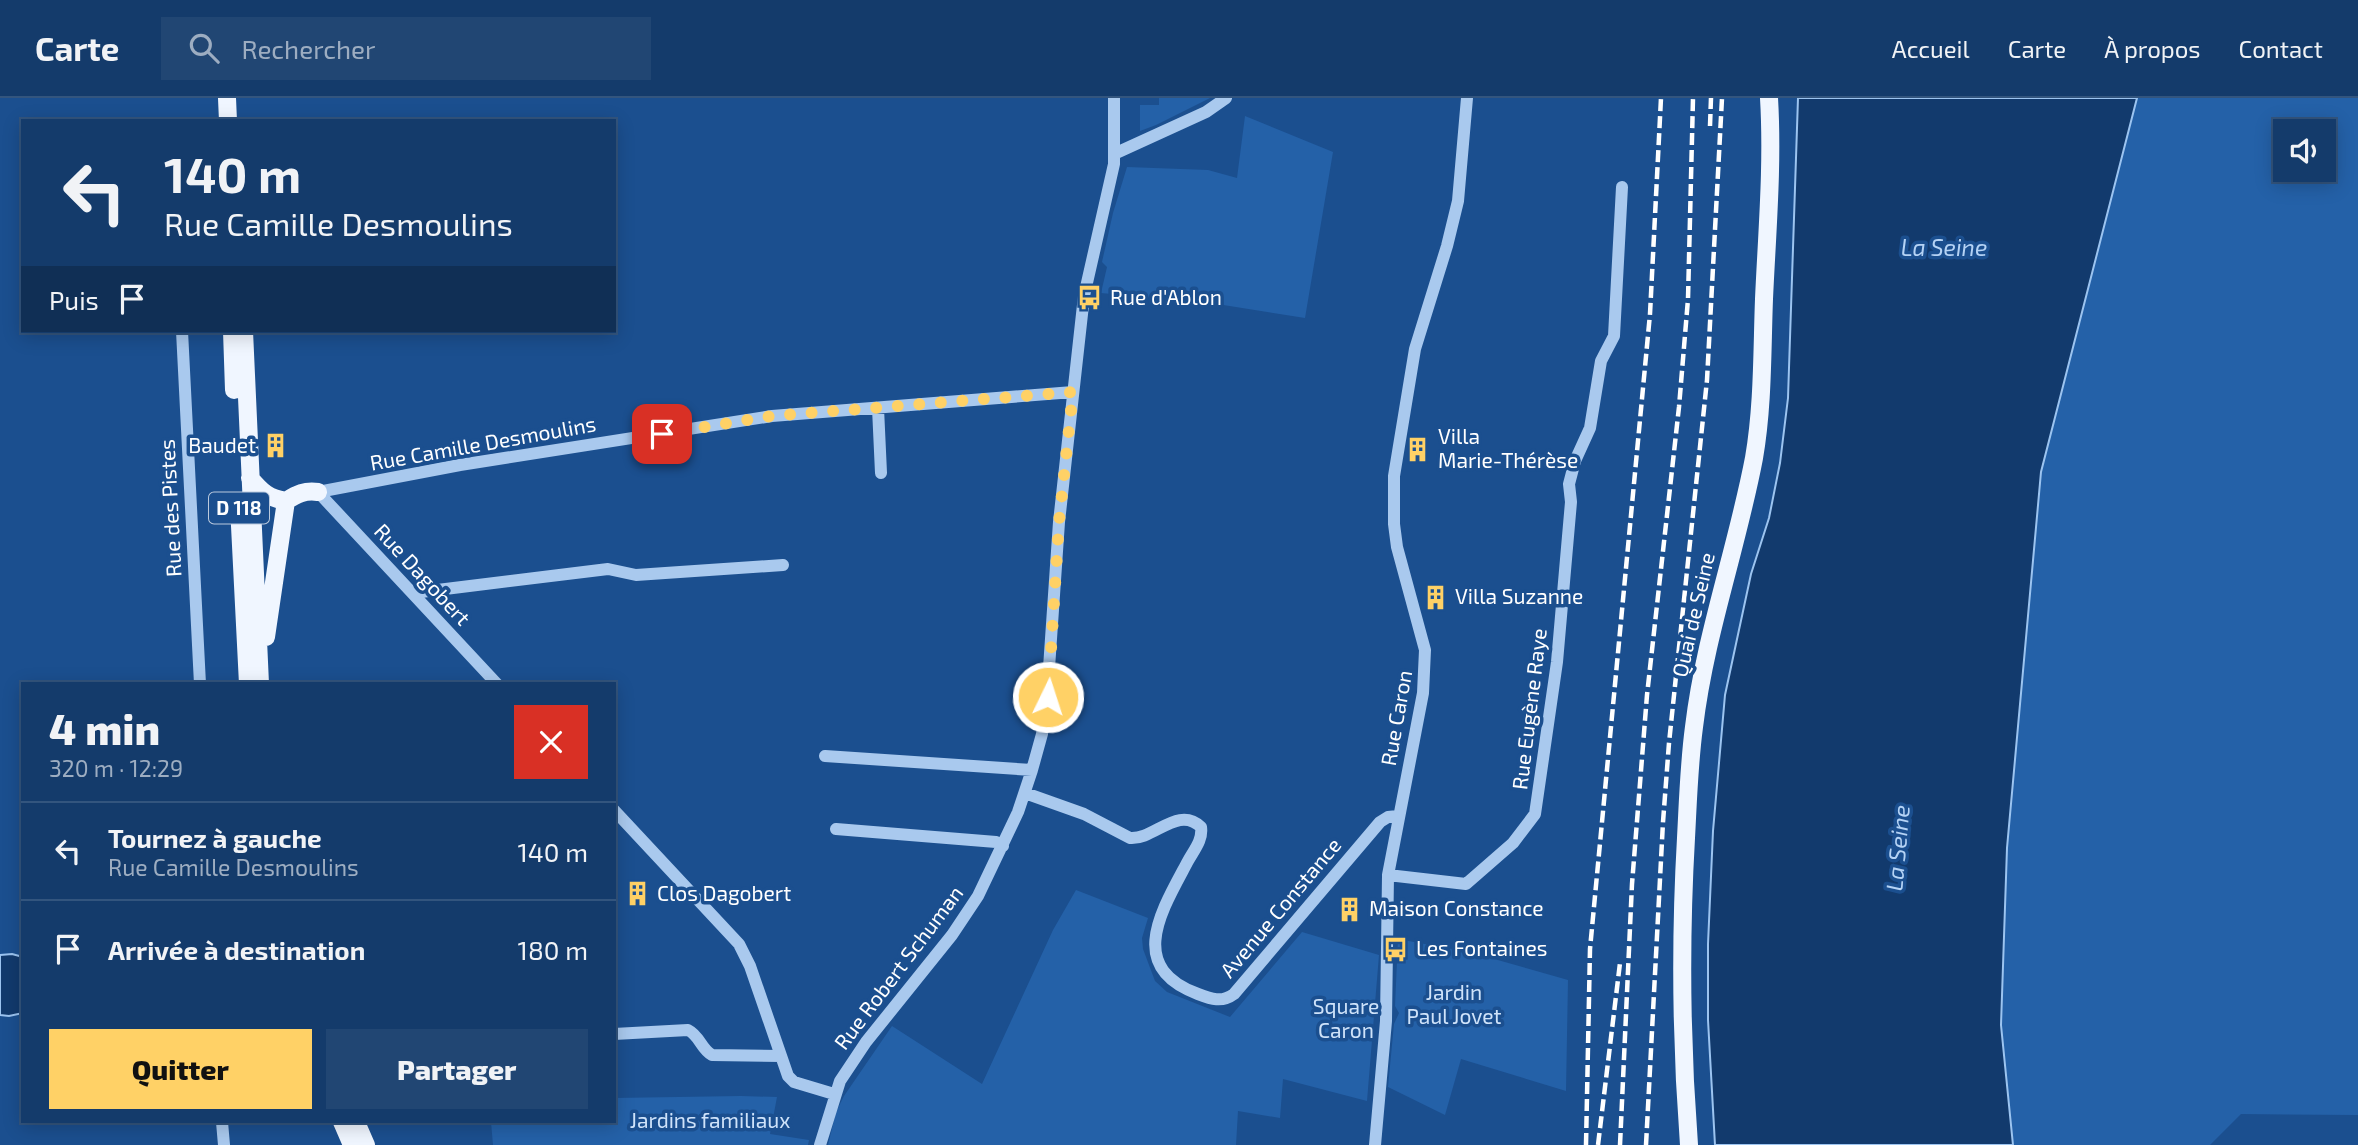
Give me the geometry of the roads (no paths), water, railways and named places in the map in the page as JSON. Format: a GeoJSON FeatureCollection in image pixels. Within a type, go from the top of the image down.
{"type":"FeatureCollection","features":[{"type":"Feature","properties":{"kind":"main road"},"geometry":{"type":"LineString","coordinates":[[227,98],[228,119]]}},
{"type":"Feature","properties":{"kind":"main road","name":"Quai de Seine"},"geometry":{"type":"LineString","coordinates":[[1689,1145],[1681,1010],[1689,786],[1694,726],[1703,670],[1743,512],[1758,426],[1770,182],[1769,98]]}},
{"type":"Feature","properties":{"kind":"main road","name":"D 118"},"geometry":{"type":"LineString","coordinates":[[232,333],[247,682]]}},
{"type":"Feature","properties":{"kind":"main road","name":"D 118"},"geometry":{"type":"LineString","coordinates":[[244,333],[261,682]]}},
{"type":"Feature","properties":{"kind":"main road"},"geometry":{"type":"LineString","coordinates":[[250,478],[265,496],[286,501],[308,491],[318,492]]}},
{"type":"Feature","properties":{"kind":"main road"},"geometry":{"type":"LineString","coordinates":[[260,661],[266,639],[286,501]]}},
{"type":"Feature","properties":{"kind":"main road"},"geometry":{"type":"LineString","coordinates":[[342,1123],[352,1145]]}},
{"type":"Feature","properties":{"kind":"main road"},"geometry":{"type":"LineString","coordinates":[[356,1123],[366,1145]]}},
{"type":"Feature","properties":{"kind":"street","name":"Rue Robert Schuman"},"geometry":{"type":"LineString","coordinates":[[820,1145],[840,1081],[866,1042],[952,935],[978,896],[1003,846],[1032,770],[1048,697],[1059,522],[1084,296],[1114,164],[1114,98]]}},
{"type":"Feature","properties":{"kind":"street"},"geometry":{"type":"LineString","coordinates":[[1114,154],[1206,112],[1226,98]]}},
{"type":"Feature","properties":{"kind":"street","name":"Rue Caron"},"geometry":{"type":"LineString","coordinates":[[1375,1145],[1386,1021],[1388,875],[1426,668],[1421,631],[1397,547],[1394,476],[1415,349],[1458,201],[1467,98]]}},
{"type":"Feature","properties":{"kind":"street","name":"Rue Eugène Raye"},"geometry":{"type":"LineString","coordinates":[[1388,875],[1466,884],[1513,843],[1535,814],[1557,662],[1571,502],[1569,484],[1575,461],[1590,428],[1601,361],[1614,335],[1622,187]]}},
{"type":"Feature","properties":{"kind":"street","name":"Rue des Pistes"},"geometry":{"type":"LineString","coordinates":[[182,333],[200,682]]}},
{"type":"Feature","properties":{"kind":"street","name":"Rue Camille Desmoulins"},"geometry":{"type":"LineString","coordinates":[[318,492],[460,465],[772,416],[1073,392]]}},
{"type":"Feature","properties":{"kind":"street"},"geometry":{"type":"LineString","coordinates":[[878,408],[881,473]]}},
{"type":"Feature","properties":{"kind":"street","name":"Rue Dagobert"},"geometry":{"type":"LineString","coordinates":[[318,492],[495,682]]}},
{"type":"Feature","properties":{"kind":"street"},"geometry":{"type":"LineString","coordinates":[[413,593],[608,569],[636,575],[783,565]]}},
{"type":"Feature","properties":{"kind":"street"},"geometry":{"type":"LineString","coordinates":[[825,755],[1032,770]]}},
{"type":"Feature","properties":{"kind":"street","name":"Avenue Constance"},"geometry":{"type":"LineString","coordinates":[[1025,793],[1084,814],[1130,838],[1138,838],[1183,819],[1193,820],[1201,827],[1201,838],[1158,922],[1154,950],[1162,970],[1173,983],[1212,999],[1228,999],[1234,994],[1380,822],[1388,817],[1398,816]]}},
{"type":"Feature","properties":{"kind":"street"},"geometry":{"type":"LineString","coordinates":[[616,812],[739,944],[750,966],[788,1076],[794,1082],[834,1094]]}},
{"type":"Feature","properties":{"kind":"street"},"geometry":{"type":"LineString","coordinates":[[836,829],[996,842],[1003,846]]}},
{"type":"Feature","properties":{"kind":"street"},"geometry":{"type":"LineString","coordinates":[[616,1034],[688,1030],[698,1037],[707,1053],[712,1055],[781,1056]]}},
{"type":"Feature","properties":{"kind":"street"},"geometry":{"type":"LineString","coordinates":[[222,1123],[224,1145]]}},
{"type":"Feature","properties":{"kind":"water","name":"La Seine"},"geometry":{"type":"Polygon","coordinates":[[[1798,98],[2137,98],[2041,472],[2007,848],[2001,1025],[2013,1145],[1715,1145],[1708,1020],[1713,831],[1725,695],[1751,574],[1769,518],[1780,463],[1788,398],[1798,98]]]}},
{"type":"Feature","properties":{"kind":"water"},"geometry":{"type":"Polygon","coordinates":[[[0,955],[21,956],[21,1013],[0,1015],[0,955]]]}},
{"type":"Feature","properties":{"kind":"railway"},"geometry":{"type":"LineString","coordinates":[[1586,1145],[1590,949],[1650,314],[1661,98]]}},
{"type":"Feature","properties":{"kind":"railway"},"geometry":{"type":"LineString","coordinates":[[1620,1145],[1632,884],[1647,695],[1679,407],[1688,299],[1693,98]]}},
{"type":"Feature","properties":{"kind":"railway"},"geometry":{"type":"LineString","coordinates":[[1710,126],[1711,98]]}},
{"type":"Feature","properties":{"kind":"railway"},"geometry":{"type":"LineString","coordinates":[[1646,1145],[1663,822],[1707,380],[1722,98]]}},
{"type":"Feature","properties":{"kind":"railway"},"geometry":{"type":"LineString","coordinates":[[1598,1145],[1620,963]]}},
{"type":"Feature","properties":{"kind":"place","name":"Rue d'Ablon"},"geometry":{"type":"Point","coordinates":[1090,298]}},
{"type":"Feature","properties":{"kind":"place","name":"Baudet"},"geometry":{"type":"Point","coordinates":[276,446]}},
{"type":"Feature","properties":{"kind":"place","name":"Villa Marie-Thérèse"},"geometry":{"type":"Point","coordinates":[1418,449]}},
{"type":"Feature","properties":{"kind":"place","name":"Villa Suzanne"},"geometry":{"type":"Point","coordinates":[1435,597]}},
{"type":"Feature","properties":{"kind":"place","name":"Clos Dagobert"},"geometry":{"type":"Point","coordinates":[637,894]}},
{"type":"Feature","properties":{"kind":"place","name":"Maison Constance"},"geometry":{"type":"Point","coordinates":[1349,909]}},
{"type":"Feature","properties":{"kind":"place","name":"Les Fontaines"},"geometry":{"type":"Point","coordinates":[1396,949]}},
{"type":"Feature","properties":{"kind":"park label","name":"Jardin Paul Jovet"},"geometry":{"type":"Point","coordinates":[1454,1005]}},
{"type":"Feature","properties":{"kind":"park label","name":"Square Caron"},"geometry":{"type":"Point","coordinates":[1346,1019]}},
{"type":"Feature","properties":{"kind":"park label","name":"Jardins familiaux"},"geometry":{"type":"Point","coordinates":[710,1121]}}]}
